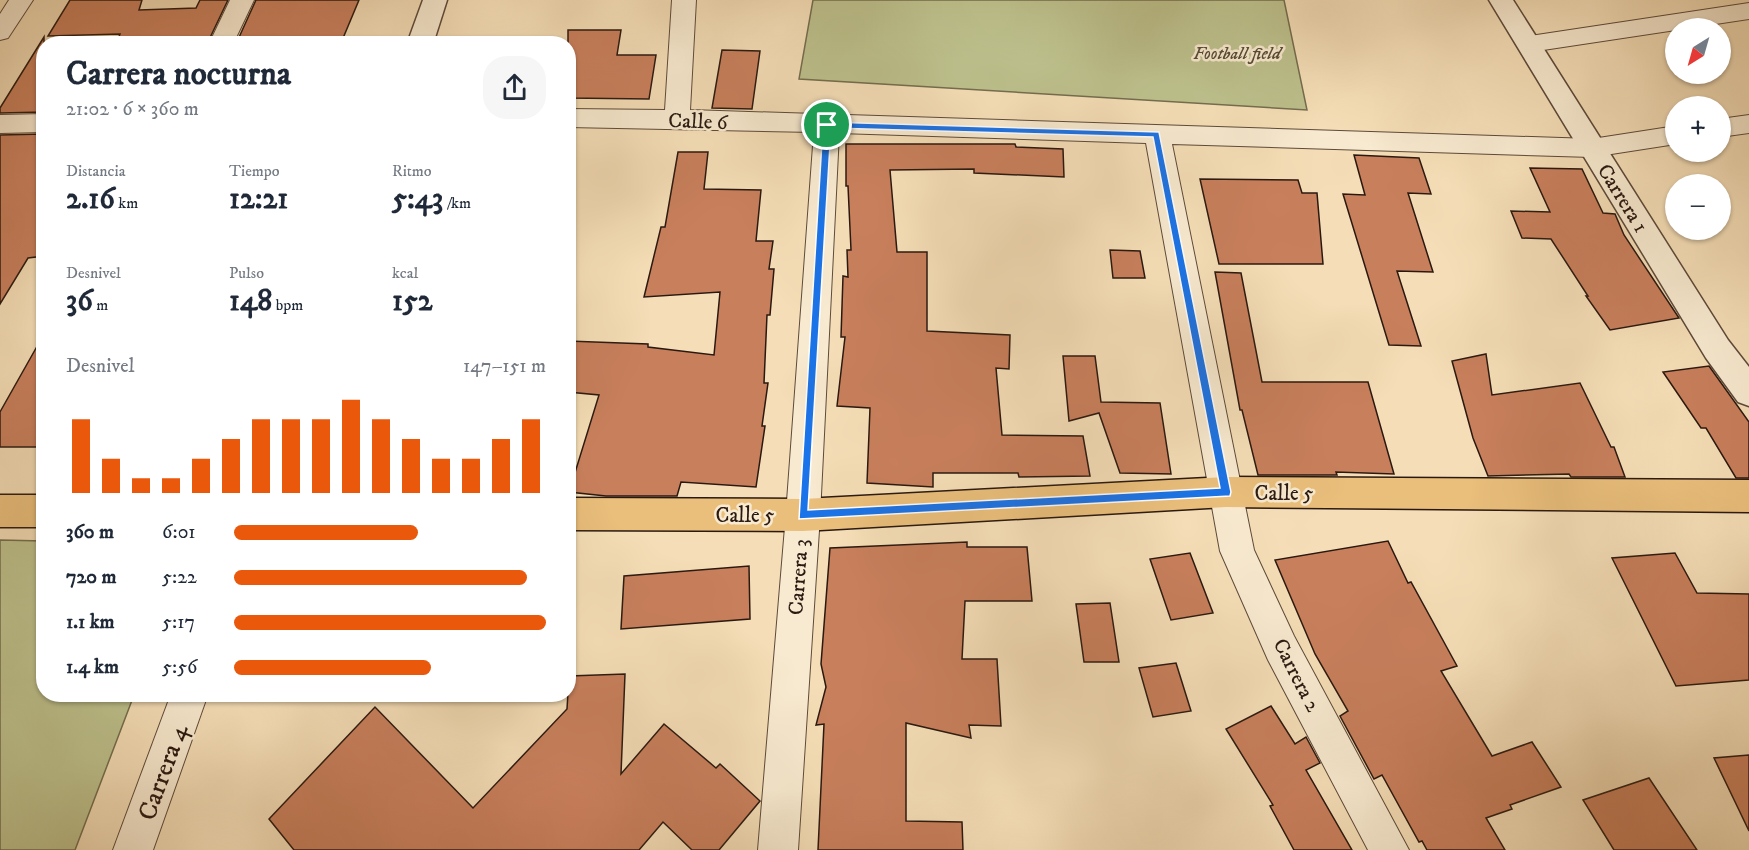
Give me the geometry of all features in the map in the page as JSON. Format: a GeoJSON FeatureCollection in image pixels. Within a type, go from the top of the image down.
{"type":"FeatureCollection","features":[{"type":"Feature","properties":{"kind":"main road","name":"Calle 5"},"geometry":{"type":"LineString","coordinates":[[576,514],[803,515],[1226,492],[1749,496]]}},
{"type":"Feature","properties":{"kind":"main road"},"geometry":{"type":"LineString","coordinates":[[0,511],[36,511]]}},
{"type":"Feature","properties":{"kind":"street"},"geometry":{"type":"LineString","coordinates":[[0,32],[21,0]]}},
{"type":"Feature","properties":{"kind":"street"},"geometry":{"type":"LineString","coordinates":[[225,36],[242,0]]}},
{"type":"Feature","properties":{"kind":"street"},"geometry":{"type":"LineString","coordinates":[[423,36],[435,0]]}},
{"type":"Feature","properties":{"kind":"street"},"geometry":{"type":"LineString","coordinates":[[677,119],[684,0]]}},
{"type":"Feature","properties":{"kind":"street","name":"Carrera 1"},"geometry":{"type":"LineString","coordinates":[[1502,0],[1717,349],[1749,392]]}},
{"type":"Feature","properties":{"kind":"street"},"geometry":{"type":"LineString","coordinates":[[1530,45],[1749,11]]}},
{"type":"Feature","properties":{"kind":"street","name":"Calle 6"},"geometry":{"type":"LineString","coordinates":[[576,118],[677,119],[1592,148],[1665,137]]}},
{"type":"Feature","properties":{"kind":"street"},"geometry":{"type":"LineString","coordinates":[[0,124],[36,123]]}},
{"type":"Feature","properties":{"kind":"street"},"geometry":{"type":"LineString","coordinates":[[1731,126],[1749,124]]}},
{"type":"Feature","properties":{"kind":"street","name":"Carrera 3"},"geometry":{"type":"LineString","coordinates":[[778,850],[803,515],[827,125]]}},
{"type":"Feature","properties":{"kind":"street","name":"Carrera 2"},"geometry":{"type":"LineString","coordinates":[[1157,134],[1237,551],[1281,648],[1389,850]]}},
{"type":"Feature","properties":{"kind":"street","name":"Carrera 4"},"geometry":{"type":"LineString","coordinates":[[133,850],[187,702]]}},
{"type":"Feature","properties":{"kind":"green space","name":"Football field"},"geometry":{"type":"Polygon","coordinates":[[[813,0],[1284,0],[1307,110],[799,79],[813,0]]]}},
{"type":"Feature","properties":{"kind":"green space"},"geometry":{"type":"Polygon","coordinates":[[[0,540],[36,541],[36,702],[131,702],[75,850],[0,850],[0,540]]]}},
{"type":"Feature","properties":{"kind":"building"},"geometry":{"type":"Polygon","coordinates":[[[70,0],[142,0],[139,10],[196,8],[200,0],[228,0],[211,36],[119,36],[120,34],[48,36],[70,0]]]}},
{"type":"Feature","properties":{"kind":"building"},"geometry":{"type":"Polygon","coordinates":[[[256,0],[359,0],[344,36],[240,36],[256,0]]]}},
{"type":"Feature","properties":{"kind":"building"},"geometry":{"type":"Polygon","coordinates":[[[568,30],[621,30],[617,55],[656,55],[649,99],[576,98],[576,36],[568,36],[568,30]]]}},
{"type":"Feature","properties":{"kind":"building"},"geometry":{"type":"Polygon","coordinates":[[[36,50],[36,112],[0,113],[0,108],[36,50]]]}},
{"type":"Feature","properties":{"kind":"building"},"geometry":{"type":"Polygon","coordinates":[[[722,50],[760,51],[752,109],[712,108],[722,50]]]}},
{"type":"Feature","properties":{"kind":"building"},"geometry":{"type":"Polygon","coordinates":[[[36,134],[36,257],[28,258],[0,304],[0,135],[36,134]]]}},
{"type":"Feature","properties":{"kind":"building"},"geometry":{"type":"Polygon","coordinates":[[[846,144],[1015,144],[1016,147],[1063,149],[1064,177],[974,173],[974,169],[890,170],[897,252],[927,252],[927,331],[1010,335],[1009,369],[996,368],[1002,435],[1083,436],[1090,476],[1019,477],[1018,473],[933,473],[933,487],[867,483],[870,408],[837,406],[845,337],[841,337],[843,276],[848,277],[847,250],[851,250],[848,186],[846,186],[846,144]]]}},
{"type":"Feature","properties":{"kind":"building"},"geometry":{"type":"Polygon","coordinates":[[[678,152],[708,152],[704,189],[761,190],[756,241],[773,241],[769,269],[774,269],[770,315],[767,315],[764,383],[768,383],[762,426],[765,426],[756,487],[681,482],[677,496],[606,496],[576,493],[576,469],[599,395],[576,393],[576,341],[648,344],[648,347],[714,355],[720,292],[644,297],[661,227],[665,227],[678,152]]]}},
{"type":"Feature","properties":{"kind":"building"},"geometry":{"type":"Polygon","coordinates":[[[1354,155],[1419,158],[1431,194],[1408,193],[1433,272],[1397,271],[1421,346],[1389,345],[1343,194],[1365,195],[1354,155]]]}},
{"type":"Feature","properties":{"kind":"building"},"geometry":{"type":"Polygon","coordinates":[[[1530,168],[1582,169],[1603,213],[1615,214],[1624,235],[1679,318],[1610,330],[1551,239],[1522,238],[1511,211],[1550,212],[1530,168]]]}},
{"type":"Feature","properties":{"kind":"building"},"geometry":{"type":"Polygon","coordinates":[[[1200,179],[1298,180],[1302,193],[1317,193],[1323,264],[1219,264],[1200,179]]]}},
{"type":"Feature","properties":{"kind":"building"},"geometry":{"type":"Polygon","coordinates":[[[1110,250],[1140,251],[1145,278],[1113,278],[1110,250]]]}},
{"type":"Feature","properties":{"kind":"building"},"geometry":{"type":"Polygon","coordinates":[[[1215,272],[1241,273],[1262,382],[1368,382],[1394,474],[1336,472],[1337,475],[1258,475],[1242,410],[1240,410],[1215,272]]]}},
{"type":"Feature","properties":{"kind":"building"},"geometry":{"type":"Polygon","coordinates":[[[36,348],[36,447],[0,447],[0,412],[36,348]]]}},
{"type":"Feature","properties":{"kind":"building"},"geometry":{"type":"Polygon","coordinates":[[[1486,354],[1492,395],[1580,383],[1611,447],[1614,447],[1625,477],[1571,477],[1569,474],[1488,476],[1473,438],[1452,361],[1486,354]]]}},
{"type":"Feature","properties":{"kind":"building"},"geometry":{"type":"Polygon","coordinates":[[[1063,356],[1095,356],[1101,402],[1160,403],[1171,474],[1120,473],[1099,413],[1069,421],[1063,356]]]}},
{"type":"Feature","properties":{"kind":"building"},"geometry":{"type":"Polygon","coordinates":[[[1709,366],[1749,422],[1749,478],[1736,478],[1706,428],[1701,428],[1663,372],[1709,366]]]}},
{"type":"Feature","properties":{"kind":"building"},"geometry":{"type":"Polygon","coordinates":[[[1388,541],[1408,583],[1411,582],[1457,666],[1441,671],[1492,756],[1532,742],[1561,787],[1510,805],[1512,809],[1486,818],[1505,850],[1427,850],[1422,841],[1419,842],[1382,775],[1374,779],[1340,716],[1348,711],[1315,654],[1275,560],[1388,541]]]}},
{"type":"Feature","properties":{"kind":"building"},"geometry":{"type":"Polygon","coordinates":[[[967,542],[967,547],[1027,547],[1032,601],[965,601],[962,659],[997,659],[1001,726],[969,725],[971,738],[906,723],[906,821],[962,822],[963,850],[818,850],[824,724],[816,725],[826,687],[821,664],[830,548],[967,542]]]}},
{"type":"Feature","properties":{"kind":"building"},"geometry":{"type":"Polygon","coordinates":[[[1190,553],[1213,613],[1171,620],[1150,559],[1190,553]]]}},
{"type":"Feature","properties":{"kind":"building"},"geometry":{"type":"Polygon","coordinates":[[[1675,553],[1697,593],[1749,594],[1749,680],[1676,686],[1612,558],[1675,553]]]}},
{"type":"Feature","properties":{"kind":"building"},"geometry":{"type":"Polygon","coordinates":[[[749,566],[750,619],[621,629],[624,576],[749,566]]]}},
{"type":"Feature","properties":{"kind":"building"},"geometry":{"type":"Polygon","coordinates":[[[1110,603],[1119,662],[1084,662],[1076,604],[1110,603]]]}},
{"type":"Feature","properties":{"kind":"building"},"geometry":{"type":"Polygon","coordinates":[[[1176,663],[1191,711],[1153,717],[1139,668],[1176,663]]]}},
{"type":"Feature","properties":{"kind":"building"},"geometry":{"type":"Polygon","coordinates":[[[625,674],[621,774],[664,724],[716,768],[720,764],[760,801],[719,850],[692,850],[663,822],[639,850],[294,850],[269,819],[375,707],[473,808],[567,709],[567,702],[576,702],[576,676],[625,674]]]}},
{"type":"Feature","properties":{"kind":"building"},"geometry":{"type":"Polygon","coordinates":[[[1271,706],[1295,744],[1306,737],[1320,763],[1306,770],[1352,850],[1294,850],[1270,806],[1273,805],[1226,729],[1271,706]]]}},
{"type":"Feature","properties":{"kind":"building"},"geometry":{"type":"Polygon","coordinates":[[[1749,755],[1749,831],[1714,758],[1749,755]]]}},
{"type":"Feature","properties":{"kind":"building"},"geometry":{"type":"Polygon","coordinates":[[[1649,778],[1697,850],[1614,850],[1583,800],[1649,778]]]}},
{"type":"Feature","properties":{"kind":"route"},"geometry":{"type":"LineString","coordinates":[[827,125],[1157,134],[1226,492],[803,515],[827,125]]}}]}
